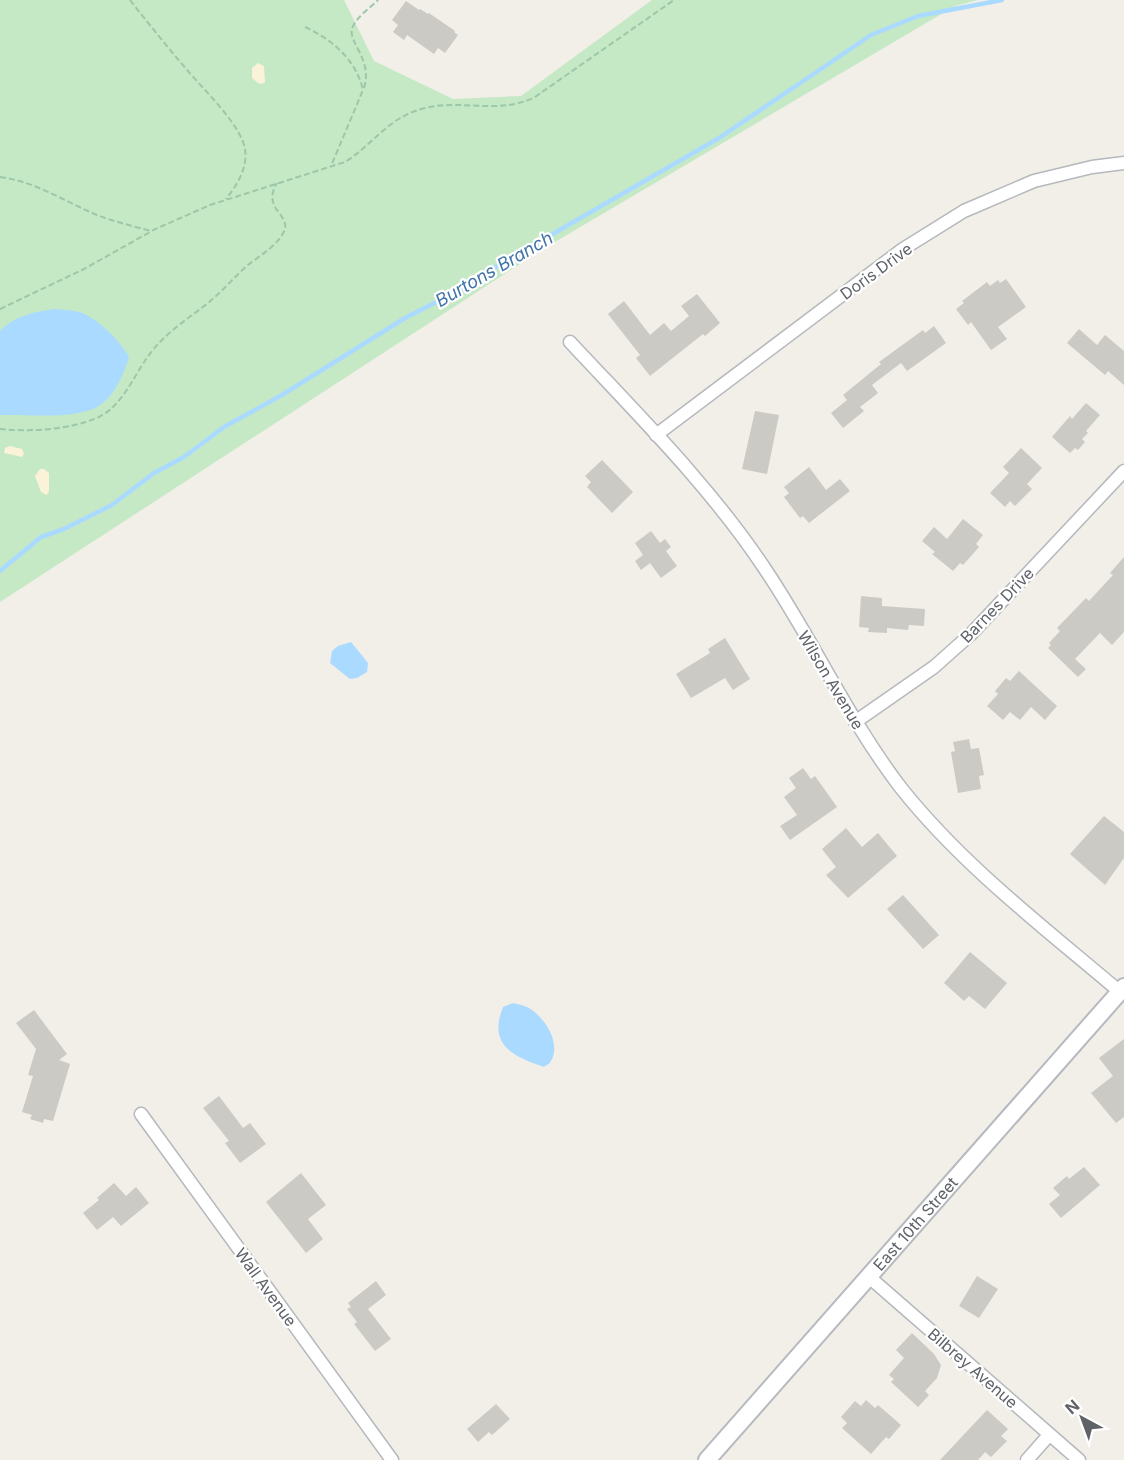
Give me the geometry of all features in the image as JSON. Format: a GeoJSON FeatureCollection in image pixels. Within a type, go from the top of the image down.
{"type":"FeatureCollection","features":[{"type":"Feature","properties":{"kind":"main road","name":"East 10th Street"},"geometry":{"type":"LineString","coordinates":[[707,1460],[1122,990]]}},
{"type":"Feature","properties":{"kind":"street","name":"Doris Drive"},"geometry":{"type":"LineString","coordinates":[[657,435],[903,249],[964,212],[1034,181],[1092,167],[1124,163]]}},
{"type":"Feature","properties":{"kind":"street","name":"Wilson Avenue"},"geometry":{"type":"LineString","coordinates":[[570,342],[657,435],[715,502],[765,569],[855,722],[903,789],[934,825],[986,878],[1122,990]]}},
{"type":"Feature","properties":{"kind":"street","name":"Barnes Drive"},"geometry":{"type":"LineString","coordinates":[[855,722],[934,668],[971,634],[1124,471]]}},
{"type":"Feature","properties":{"kind":"street","name":"Wall Avenue"},"geometry":{"type":"LineString","coordinates":[[141,1114],[392,1460]]}},
{"type":"Feature","properties":{"kind":"street","name":"Bilbrey Avenue"},"geometry":{"type":"LineString","coordinates":[[868,1276],[1078,1460]]}},
{"type":"Feature","properties":{"kind":"street"},"geometry":{"type":"LineString","coordinates":[[1027,1460],[1050,1435]]}},
{"type":"Feature","properties":{"kind":"path"},"geometry":{"type":"LineString","coordinates":[[130,0],[216,102],[240,135],[245,147],[242,172],[237,185],[226,199]]}},
{"type":"Feature","properties":{"kind":"path"},"geometry":{"type":"LineString","coordinates":[[331,167],[367,79],[366,67],[351,34],[352,27],[378,0]]}},
{"type":"Feature","properties":{"kind":"path"},"geometry":{"type":"LineString","coordinates":[[0,309],[84,269],[150,231],[226,199],[345,162],[354,157],[391,123],[406,115],[426,108],[522,104],[674,0]]}},
{"type":"Feature","properties":{"kind":"path"},"geometry":{"type":"LineString","coordinates":[[306,27],[343,52],[361,81],[363,90]]}},
{"type":"Feature","properties":{"kind":"path"},"geometry":{"type":"LineString","coordinates":[[0,177],[39,186],[104,218],[150,231]]}},
{"type":"Feature","properties":{"kind":"path"},"geometry":{"type":"LineString","coordinates":[[0,429],[42,429],[77,424],[99,417],[112,408],[152,351],[164,338],[209,303],[244,269],[274,245],[283,234],[286,228],[285,219],[272,201],[272,190],[277,183]]}},
{"type":"Feature","properties":{"kind":"green space"},"geometry":{"type":"Polygon","coordinates":[[[0,0],[344,0],[374,61],[453,99],[521,96],[652,0],[978,0],[955,6],[543,249],[0,602],[0,0]]]}},
{"type":"Feature","properties":{"kind":"sand"},"geometry":{"type":"Polygon","coordinates":[[[258,63],[264,66],[265,82],[262,84],[252,78],[252,68],[258,63]]]}},
{"type":"Feature","properties":{"kind":"sand"},"geometry":{"type":"Polygon","coordinates":[[[10,446],[22,449],[24,454],[22,457],[4,453],[5,448],[10,446]]]}},
{"type":"Feature","properties":{"kind":"sand"},"geometry":{"type":"Polygon","coordinates":[[[40,469],[49,473],[47,495],[41,492],[35,476],[40,469]]]}},
{"type":"Feature","properties":{"kind":"water"},"geometry":{"type":"Polygon","coordinates":[[[55,309],[76,311],[86,315],[114,337],[129,357],[121,378],[103,403],[87,411],[50,416],[0,415],[0,331],[19,318],[55,309]]]}},
{"type":"Feature","properties":{"kind":"water"},"geometry":{"type":"Polygon","coordinates":[[[351,642],[368,663],[367,672],[350,679],[330,663],[332,651],[338,646],[351,642]]]}},
{"type":"Feature","properties":{"kind":"water"},"geometry":{"type":"Polygon","coordinates":[[[513,1003],[533,1011],[549,1030],[554,1054],[544,1067],[513,1053],[501,1040],[499,1020],[503,1007],[513,1003]]]}},
{"type":"Feature","properties":{"kind":"building"},"geometry":{"type":"Polygon","coordinates":[[[406,1],[419,10],[429,13],[458,35],[445,53],[438,48],[434,54],[407,35],[404,40],[393,32],[398,25],[392,20],[406,1]]]}},
{"type":"Feature","properties":{"kind":"building"},"geometry":{"type":"Polygon","coordinates":[[[1006,279],[1026,307],[998,327],[1007,339],[991,350],[971,322],[968,325],[956,309],[964,303],[962,301],[987,282],[990,286],[998,280],[1000,283],[1006,279]]]}},
{"type":"Feature","properties":{"kind":"building"},"geometry":{"type":"Polygon","coordinates":[[[697,294],[720,323],[650,376],[636,358],[640,355],[608,314],[624,301],[650,335],[664,323],[671,331],[689,316],[681,306],[697,294]]]}},
{"type":"Feature","properties":{"kind":"building"},"geometry":{"type":"Polygon","coordinates":[[[934,326],[946,343],[907,371],[901,363],[872,385],[878,393],[860,407],[864,411],[843,428],[831,413],[847,400],[843,395],[881,364],[879,362],[923,330],[925,333],[934,326]]]}},
{"type":"Feature","properties":{"kind":"building"},"geometry":{"type":"Polygon","coordinates":[[[1079,329],[1097,345],[1105,335],[1124,351],[1124,385],[1108,371],[1105,375],[1067,343],[1079,329]]]}},
{"type":"Feature","properties":{"kind":"building"},"geometry":{"type":"Polygon","coordinates":[[[1086,403],[1100,415],[1086,431],[1088,433],[1082,439],[1085,442],[1078,450],[1075,448],[1070,453],[1052,437],[1070,416],[1072,419],[1086,403]]]}},
{"type":"Feature","properties":{"kind":"building"},"geometry":{"type":"Polygon","coordinates":[[[755,411],[779,415],[767,474],[742,469],[755,411]]]}},
{"type":"Feature","properties":{"kind":"building"},"geometry":{"type":"Polygon","coordinates":[[[1021,448],[1042,468],[1027,484],[1032,489],[1015,506],[1010,501],[1005,507],[990,493],[1009,473],[1003,467],[1021,448]]]}},
{"type":"Feature","properties":{"kind":"building"},"geometry":{"type":"Polygon","coordinates":[[[602,460],[633,492],[612,513],[587,487],[591,482],[585,476],[602,460]]]}},
{"type":"Feature","properties":{"kind":"building"},"geometry":{"type":"Polygon","coordinates":[[[809,467],[826,490],[840,479],[850,491],[809,523],[803,516],[800,518],[784,497],[789,493],[784,487],[809,467]]]}},
{"type":"Feature","properties":{"kind":"building"},"geometry":{"type":"Polygon","coordinates":[[[963,519],[983,535],[976,544],[979,547],[963,565],[960,563],[953,571],[932,554],[935,552],[922,541],[934,527],[947,539],[963,519]]]}},
{"type":"Feature","properties":{"kind":"building"},"geometry":{"type":"Polygon","coordinates":[[[651,531],[660,543],[665,539],[671,547],[666,551],[677,566],[661,578],[650,563],[641,570],[635,561],[643,555],[635,543],[651,531]]]}},
{"type":"Feature","properties":{"kind":"building"},"geometry":{"type":"Polygon","coordinates":[[[1124,557],[1124,632],[1112,645],[1100,633],[1075,659],[1086,669],[1078,677],[1048,648],[1051,645],[1049,643],[1060,631],[1057,628],[1086,598],[1089,601],[1113,575],[1110,573],[1124,557]]]}},
{"type":"Feature","properties":{"kind":"building"},"geometry":{"type":"Polygon","coordinates":[[[861,596],[882,598],[882,606],[925,609],[924,626],[909,625],[908,630],[887,628],[887,633],[868,632],[869,628],[859,627],[861,596]]]}},
{"type":"Feature","properties":{"kind":"building"},"geometry":{"type":"Polygon","coordinates":[[[725,638],[750,679],[733,690],[725,678],[691,698],[676,674],[710,653],[708,649],[725,638]]]}},
{"type":"Feature","properties":{"kind":"building"},"geometry":{"type":"Polygon","coordinates":[[[1019,671],[1057,706],[1045,720],[1031,707],[1020,720],[1010,712],[1003,720],[987,706],[998,694],[995,691],[1006,678],[1010,681],[1019,671]]]}},
{"type":"Feature","properties":{"kind":"building"},"geometry":{"type":"Polygon","coordinates":[[[969,739],[971,749],[979,748],[984,775],[979,776],[981,789],[958,793],[951,752],[955,751],[953,742],[969,739]]]}},
{"type":"Feature","properties":{"kind":"building"},"geometry":{"type":"Polygon","coordinates":[[[803,768],[811,779],[815,776],[837,807],[790,840],[780,826],[797,815],[784,797],[796,788],[789,778],[803,768]]]}},
{"type":"Feature","properties":{"kind":"building"},"geometry":{"type":"Polygon","coordinates":[[[1104,816],[1124,832],[1124,858],[1105,885],[1070,854],[1104,816]]]}},
{"type":"Feature","properties":{"kind":"building"},"geometry":{"type":"Polygon","coordinates":[[[846,828],[862,847],[878,833],[897,856],[848,898],[826,875],[836,867],[822,849],[846,828]]]}},
{"type":"Feature","properties":{"kind":"building"},"geometry":{"type":"Polygon","coordinates":[[[903,895],[939,935],[923,949],[887,909],[903,895]]]}},
{"type":"Feature","properties":{"kind":"building"},"geometry":{"type":"Polygon","coordinates":[[[970,952],[1007,983],[985,1009],[969,996],[964,1001],[944,983],[970,952]]]}},
{"type":"Feature","properties":{"kind":"building"},"geometry":{"type":"Polygon","coordinates":[[[34,1010],[67,1054],[59,1060],[70,1064],[53,1121],[44,1119],[43,1123],[30,1119],[32,1115],[22,1112],[33,1076],[28,1075],[36,1049],[16,1023],[34,1010]]]}},
{"type":"Feature","properties":{"kind":"building"},"geometry":{"type":"Polygon","coordinates":[[[1124,1039],[1124,1117],[1116,1123],[1091,1093],[1113,1076],[1099,1058],[1124,1039]]]}},
{"type":"Feature","properties":{"kind":"building"},"geometry":{"type":"Polygon","coordinates":[[[219,1096],[243,1128],[250,1123],[266,1144],[240,1163],[225,1143],[229,1141],[203,1108],[219,1096]]]}},
{"type":"Feature","properties":{"kind":"building"},"geometry":{"type":"Polygon","coordinates":[[[1084,1167],[1100,1185],[1061,1218],[1049,1204],[1060,1195],[1053,1188],[1067,1176],[1069,1179],[1084,1167]]]}},
{"type":"Feature","properties":{"kind":"building"},"geometry":{"type":"Polygon","coordinates":[[[301,1173],[326,1205],[308,1219],[323,1239],[306,1253],[266,1202],[301,1173]]]}},
{"type":"Feature","properties":{"kind":"building"},"geometry":{"type":"Polygon","coordinates":[[[114,1183],[126,1196],[136,1187],[149,1203],[121,1226],[113,1217],[97,1230],[83,1213],[114,1183]]]}},
{"type":"Feature","properties":{"kind":"building"},"geometry":{"type":"Polygon","coordinates":[[[977,1276],[998,1289],[979,1318],[959,1306],[977,1276]]]}},
{"type":"Feature","properties":{"kind":"building"},"geometry":{"type":"Polygon","coordinates":[[[376,1281],[386,1295],[368,1309],[391,1339],[375,1351],[354,1324],[357,1322],[347,1309],[351,1307],[348,1303],[376,1281]]]}},
{"type":"Feature","properties":{"kind":"building"},"geometry":{"type":"Polygon","coordinates":[[[912,1333],[934,1354],[941,1365],[937,1378],[925,1391],[929,1395],[918,1407],[891,1382],[894,1379],[889,1375],[904,1358],[896,1350],[912,1333]]]}},
{"type":"Feature","properties":{"kind":"building"},"geometry":{"type":"Polygon","coordinates":[[[866,1400],[875,1408],[878,1405],[901,1425],[871,1454],[842,1428],[847,1423],[841,1417],[855,1401],[861,1406],[866,1400]]]}},
{"type":"Feature","properties":{"kind":"building"},"geometry":{"type":"Polygon","coordinates":[[[496,1404],[510,1419],[492,1435],[489,1432],[478,1442],[467,1429],[496,1404]]]}},
{"type":"Feature","properties":{"kind":"building"},"geometry":{"type":"Polygon","coordinates":[[[987,1410],[1008,1429],[1001,1436],[1007,1441],[991,1457],[985,1452],[978,1460],[940,1460],[987,1410]]]}},
{"type":"Feature","properties":{"kind":"waterway","name":"Burtons Branch"},"geometry":{"type":"LineString","coordinates":[[0,571],[41,537],[64,529],[112,505],[154,473],[184,457],[224,427],[282,395],[405,318],[456,292],[719,138],[871,35],[918,16],[1002,0]]}}]}
